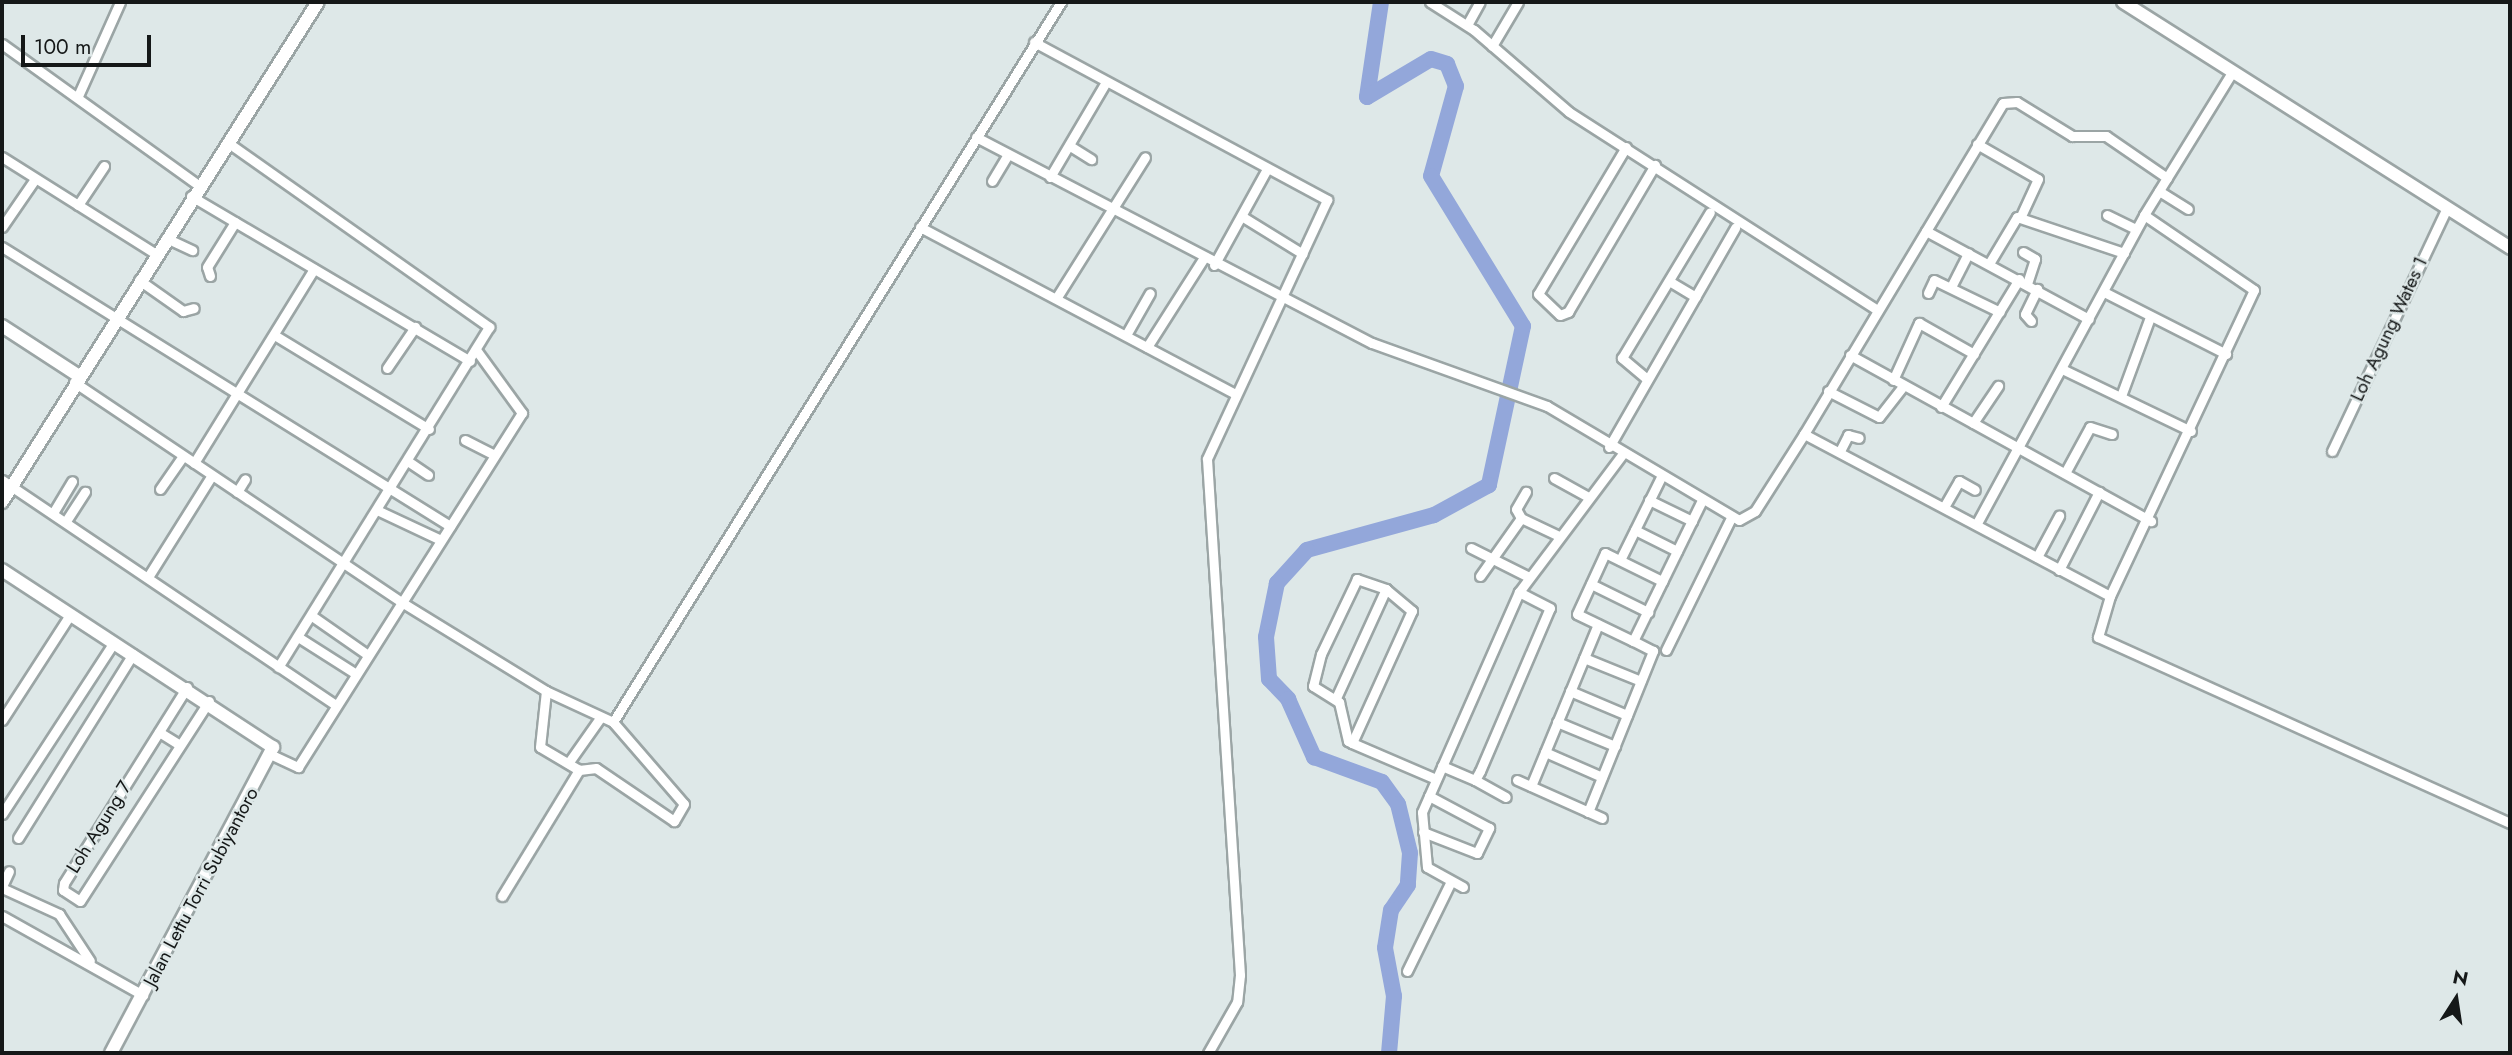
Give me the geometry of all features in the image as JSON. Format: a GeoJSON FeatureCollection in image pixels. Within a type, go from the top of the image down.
{"type":"FeatureCollection","features":[{"type":"Feature","properties":{"kind":"main road"},"geometry":{"type":"LineString","coordinates":[[2,502],[7,483],[318,2]]}},
{"type":"Feature","properties":{"kind":"main road"},"geometry":{"type":"LineString","coordinates":[[2123,2],[2510,248]]}},
{"type":"Feature","properties":{"kind":"main road"},"geometry":{"type":"LineString","coordinates":[[2,326],[76,379]]}},
{"type":"Feature","properties":{"kind":"main road"},"geometry":{"type":"LineString","coordinates":[[2,570],[268,738],[272,755]]}},
{"type":"Feature","properties":{"kind":"main road","name":"Jalan Lettu Torri Subiyantoro"},"geometry":{"type":"LineString","coordinates":[[111,1053],[272,755]]}},
{"type":"Feature","properties":{"kind":"street"},"geometry":{"type":"LineString","coordinates":[[78,96],[120,2]]}},
{"type":"Feature","properties":{"kind":"street"},"geometry":{"type":"LineString","coordinates":[[613,722],[1061,2]]}},
{"type":"Feature","properties":{"kind":"street"},"geometry":{"type":"LineString","coordinates":[[1467,25],[1480,2]]}},
{"type":"Feature","properties":{"kind":"street"},"geometry":{"type":"LineString","coordinates":[[1492,46],[1518,2]]}},
{"type":"Feature","properties":{"kind":"street"},"geometry":{"type":"LineString","coordinates":[[1434,4],[1467,25],[1537,88],[1877,310]]}},
{"type":"Feature","properties":{"kind":"street"},"geometry":{"type":"LineString","coordinates":[[1034,42],[1327,200],[1282,299],[1234,393],[1206,469],[1240,991],[1208,1053]]}},
{"type":"Feature","properties":{"kind":"street"},"geometry":{"type":"LineString","coordinates":[[2,44],[78,96],[235,222],[470,361]]}},
{"type":"Feature","properties":{"kind":"street"},"geometry":{"type":"LineString","coordinates":[[1977,523],[2019,450],[2136,229],[2233,71]]}},
{"type":"Feature","properties":{"kind":"street"},"geometry":{"type":"LineString","coordinates":[[1050,177],[1106,82]]}},
{"type":"Feature","properties":{"kind":"street"},"geometry":{"type":"LineString","coordinates":[[976,136],[1282,299],[1429,368],[1495,391],[1513,394],[1561,414],[1622,455],[1732,516],[1751,516],[1804,434],[1999,107],[2011,101],[2072,136],[2106,136],[2167,178]]}},
{"type":"Feature","properties":{"kind":"street"},"geometry":{"type":"LineString","coordinates":[[228,142],[486,323],[488,331],[409,462],[278,667]]}},
{"type":"Feature","properties":{"kind":"street"},"geometry":{"type":"LineString","coordinates":[[1977,144],[2038,179],[2020,218],[2009,224],[1990,262]]}},
{"type":"Feature","properties":{"kind":"street"},"geometry":{"type":"LineString","coordinates":[[1070,146],[1091,159]]}},
{"type":"Feature","properties":{"kind":"street"},"geometry":{"type":"LineString","coordinates":[[1626,147],[1538,294],[1560,315],[1567,312],[1655,165]]}},
{"type":"Feature","properties":{"kind":"street"},"geometry":{"type":"LineString","coordinates":[[992,181],[1008,154]]}},
{"type":"Feature","properties":{"kind":"street"},"geometry":{"type":"LineString","coordinates":[[2,157],[156,254]]}},
{"type":"Feature","properties":{"kind":"street"},"geometry":{"type":"LineString","coordinates":[[1057,297],[1146,157]]}},
{"type":"Feature","properties":{"kind":"street"},"geometry":{"type":"LineString","coordinates":[[78,205],[104,166]]}},
{"type":"Feature","properties":{"kind":"street"},"geometry":{"type":"LineString","coordinates":[[1214,265],[1243,217],[1267,169]]}},
{"type":"Feature","properties":{"kind":"street"},"geometry":{"type":"LineString","coordinates":[[2,227],[35,179]]}},
{"type":"Feature","properties":{"kind":"street"},"geometry":{"type":"LineString","coordinates":[[2159,191],[2188,209]]}},
{"type":"Feature","properties":{"kind":"street","name":"Loh Agung Wates 1"},"geometry":{"type":"LineString","coordinates":[[2332,451],[2447,208]]}},
{"type":"Feature","properties":{"kind":"street"},"geometry":{"type":"LineString","coordinates":[[1647,379],[1621,360],[1710,212]]}},
{"type":"Feature","properties":{"kind":"street"},"geometry":{"type":"LineString","coordinates":[[2107,215],[2136,229]]}},
{"type":"Feature","properties":{"kind":"street"},"geometry":{"type":"LineString","coordinates":[[2144,215],[2252,286],[2252,300],[2151,521],[2110,596],[2098,637],[2510,822]]}},
{"type":"Feature","properties":{"kind":"street"},"geometry":{"type":"LineString","coordinates":[[1243,217],[1303,254]]}},
{"type":"Feature","properties":{"kind":"street"},"geometry":{"type":"LineString","coordinates":[[2020,218],[2124,253]]}},
{"type":"Feature","properties":{"kind":"street"},"geometry":{"type":"LineString","coordinates":[[210,276],[207,267],[235,222]]}},
{"type":"Feature","properties":{"kind":"street"},"geometry":{"type":"LineString","coordinates":[[920,227],[1057,297],[1234,393]]}},
{"type":"Feature","properties":{"kind":"street"},"geometry":{"type":"LineString","coordinates":[[1609,447],[1735,228]]}},
{"type":"Feature","properties":{"kind":"street"},"geometry":{"type":"LineString","coordinates":[[1926,231],[1990,262],[2089,319]]}},
{"type":"Feature","properties":{"kind":"street"},"geometry":{"type":"LineString","coordinates":[[166,238],[192,250]]}},
{"type":"Feature","properties":{"kind":"street"},"geometry":{"type":"LineString","coordinates":[[2,247],[118,314],[390,491],[450,526]]}},
{"type":"Feature","properties":{"kind":"street"},"geometry":{"type":"LineString","coordinates":[[1941,407],[2035,261],[2023,252]]}},
{"type":"Feature","properties":{"kind":"street"},"geometry":{"type":"LineString","coordinates":[[1951,287],[1968,253]]}},
{"type":"Feature","properties":{"kind":"street"},"geometry":{"type":"LineString","coordinates":[[1147,347],[1203,258]]}},
{"type":"Feature","properties":{"kind":"street"},"geometry":{"type":"LineString","coordinates":[[194,463],[240,395],[314,269]]}},
{"type":"Feature","properties":{"kind":"street"},"geometry":{"type":"LineString","coordinates":[[139,280],[183,312],[194,307]]}},
{"type":"Feature","properties":{"kind":"street"},"geometry":{"type":"LineString","coordinates":[[1928,293],[1934,280],[2000,313]]}},
{"type":"Feature","properties":{"kind":"street"},"geometry":{"type":"LineString","coordinates":[[1669,281],[1696,297]]}},
{"type":"Feature","properties":{"kind":"street"},"geometry":{"type":"LineString","coordinates":[[2031,321],[2025,314],[2037,289]]}},
{"type":"Feature","properties":{"kind":"street"},"geometry":{"type":"LineString","coordinates":[[2104,292],[2226,354]]}},
{"type":"Feature","properties":{"kind":"street"},"geometry":{"type":"LineString","coordinates":[[1126,335],[1150,293]]}},
{"type":"Feature","properties":{"kind":"street"},"geometry":{"type":"LineString","coordinates":[[2121,396],[2150,317]]}},
{"type":"Feature","properties":{"kind":"street"},"geometry":{"type":"LineString","coordinates":[[1893,380],[1919,323],[1974,354]]}},
{"type":"Feature","properties":{"kind":"street"},"geometry":{"type":"LineString","coordinates":[[387,368],[415,327]]}},
{"type":"Feature","properties":{"kind":"street"},"geometry":{"type":"LineString","coordinates":[[276,335],[429,429]]}},
{"type":"Feature","properties":{"kind":"street"},"geometry":{"type":"LineString","coordinates":[[272,755],[298,767],[450,526],[492,454],[523,413],[477,351]]}},
{"type":"Feature","properties":{"kind":"street"},"geometry":{"type":"LineString","coordinates":[[1850,355],[2151,521]]}},
{"type":"Feature","properties":{"kind":"street"},"geometry":{"type":"LineString","coordinates":[[2062,369],[2192,431]]}},
{"type":"Feature","properties":{"kind":"street"},"geometry":{"type":"LineString","coordinates":[[76,379],[183,456],[402,603],[546,691],[613,722],[683,809],[670,821],[596,768],[579,769],[538,745],[546,691]]}},
{"type":"Feature","properties":{"kind":"street"},"geometry":{"type":"LineString","coordinates":[[1828,391],[1880,417],[1903,386]]}},
{"type":"Feature","properties":{"kind":"street"},"geometry":{"type":"LineString","coordinates":[[1973,423],[1998,386]]}},
{"type":"Feature","properties":{"kind":"street"},"geometry":{"type":"LineString","coordinates":[[2065,473],[2091,426],[2112,434]]}},
{"type":"Feature","properties":{"kind":"street"},"geometry":{"type":"LineString","coordinates":[[1804,434],[1977,523],[2110,596]]}},
{"type":"Feature","properties":{"kind":"street"},"geometry":{"type":"LineString","coordinates":[[1840,451],[1848,435],[1859,438]]}},
{"type":"Feature","properties":{"kind":"street"},"geometry":{"type":"LineString","coordinates":[[465,440],[492,454]]}},
{"type":"Feature","properties":{"kind":"street"},"geometry":{"type":"LineString","coordinates":[[1463,887],[1429,870],[1423,832],[1429,796],[1519,592],[1622,455]]}},
{"type":"Feature","properties":{"kind":"street"},"geometry":{"type":"LineString","coordinates":[[160,489],[183,456]]}},
{"type":"Feature","properties":{"kind":"street"},"geometry":{"type":"LineString","coordinates":[[409,462],[428,475]]}},
{"type":"Feature","properties":{"kind":"street"},"geometry":{"type":"LineString","coordinates":[[148,578],[212,475]]}},
{"type":"Feature","properties":{"kind":"street"},"geometry":{"type":"LineString","coordinates":[[1620,560],[1661,477]]}},
{"type":"Feature","properties":{"kind":"street"},"geometry":{"type":"LineString","coordinates":[[1553,478],[1588,497]]}},
{"type":"Feature","properties":{"kind":"street"},"geometry":{"type":"LineString","coordinates":[[237,492],[245,479]]}},
{"type":"Feature","properties":{"kind":"street"},"geometry":{"type":"LineString","coordinates":[[53,513],[72,481]]}},
{"type":"Feature","properties":{"kind":"street"},"geometry":{"type":"LineString","coordinates":[[1944,507],[1960,481],[1975,490]]}},
{"type":"Feature","properties":{"kind":"street"},"geometry":{"type":"LineString","coordinates":[[7,483],[336,705]]}},
{"type":"Feature","properties":{"kind":"street"},"geometry":{"type":"LineString","coordinates":[[66,521],[85,492]]}},
{"type":"Feature","properties":{"kind":"street"},"geometry":{"type":"LineString","coordinates":[[1526,492],[1516,509],[1521,518],[1559,536]]}},
{"type":"Feature","properties":{"kind":"street"},"geometry":{"type":"LineString","coordinates":[[2059,570],[2099,492]]}},
{"type":"Feature","properties":{"kind":"street"},"geometry":{"type":"LineString","coordinates":[[1649,500],[1692,521]]}},
{"type":"Feature","properties":{"kind":"street"},"geometry":{"type":"LineString","coordinates":[[1633,642],[1702,500]]}},
{"type":"Feature","properties":{"kind":"street"},"geometry":{"type":"LineString","coordinates":[[379,510],[441,540]]}},
{"type":"Feature","properties":{"kind":"street"},"geometry":{"type":"LineString","coordinates":[[1666,650],[1732,516]]}},
{"type":"Feature","properties":{"kind":"street"},"geometry":{"type":"LineString","coordinates":[[2037,557],[2059,516]]}},
{"type":"Feature","properties":{"kind":"street"},"geometry":{"type":"LineString","coordinates":[[1480,576],[1521,518]]}},
{"type":"Feature","properties":{"kind":"street"},"geometry":{"type":"LineString","coordinates":[[1635,530],[1677,551]]}},
{"type":"Feature","properties":{"kind":"street"},"geometry":{"type":"LineString","coordinates":[[1471,548],[1529,577]]}},
{"type":"Feature","properties":{"kind":"street"},"geometry":{"type":"LineString","coordinates":[[1588,812],[1653,651],[1577,614],[1605,553],[1662,581]]}},
{"type":"Feature","properties":{"kind":"street"},"geometry":{"type":"LineString","coordinates":[[1352,743],[1412,611],[1386,589],[1353,582],[1313,684],[1336,698],[1352,743],[1436,779]]}},
{"type":"Feature","properties":{"kind":"street"},"geometry":{"type":"LineString","coordinates":[[1591,584],[1648,612]]}},
{"type":"Feature","properties":{"kind":"street"},"geometry":{"type":"LineString","coordinates":[[1336,698],[1386,589]]}},
{"type":"Feature","properties":{"kind":"street"},"geometry":{"type":"LineString","coordinates":[[1475,780],[1550,608],[1519,592]]}},
{"type":"Feature","properties":{"kind":"street"},"geometry":{"type":"LineString","coordinates":[[2,720],[70,615]]}},
{"type":"Feature","properties":{"kind":"street"},"geometry":{"type":"LineString","coordinates":[[312,616],[368,654]]}},
{"type":"Feature","properties":{"kind":"street"},"geometry":{"type":"LineString","coordinates":[[1531,786],[1598,624]]}},
{"type":"Feature","properties":{"kind":"street"},"geometry":{"type":"LineString","coordinates":[[298,637],[356,674]]}},
{"type":"Feature","properties":{"kind":"street"},"geometry":{"type":"LineString","coordinates":[[2,814],[114,642]]}},
{"type":"Feature","properties":{"kind":"street"},"geometry":{"type":"LineString","coordinates":[[18,838],[133,654]]}},
{"type":"Feature","properties":{"kind":"street"},"geometry":{"type":"LineString","coordinates":[[1584,658],[1641,681]]}},
{"type":"Feature","properties":{"kind":"street","name":"Loh Agung 7"},"geometry":{"type":"LineString","coordinates":[[187,687],[64,883],[63,890],[80,901],[178,744],[209,701]]}},
{"type":"Feature","properties":{"kind":"street"},"geometry":{"type":"LineString","coordinates":[[1570,691],[1627,715]]}},
{"type":"Feature","properties":{"kind":"street"},"geometry":{"type":"LineString","coordinates":[[569,762],[600,718]]}},
{"type":"Feature","properties":{"kind":"street"},"geometry":{"type":"LineString","coordinates":[[1558,722],[1615,746]]}},
{"type":"Feature","properties":{"kind":"street"},"geometry":{"type":"LineString","coordinates":[[159,732],[178,744]]}},
{"type":"Feature","properties":{"kind":"street"},"geometry":{"type":"LineString","coordinates":[[1545,752],[1602,777]]}},
{"type":"Feature","properties":{"kind":"street"},"geometry":{"type":"LineString","coordinates":[[1442,766],[1506,797]]}},
{"type":"Feature","properties":{"kind":"street"},"geometry":{"type":"LineString","coordinates":[[502,896],[579,769]]}},
{"type":"Feature","properties":{"kind":"street"},"geometry":{"type":"LineString","coordinates":[[1517,780],[1602,818]]}},
{"type":"Feature","properties":{"kind":"street"},"geometry":{"type":"LineString","coordinates":[[1423,832],[1477,853],[1489,828],[1429,796]]}},
{"type":"Feature","properties":{"kind":"street"},"geometry":{"type":"LineString","coordinates":[[9,871],[3,886],[60,914],[90,961]]}},
{"type":"Feature","properties":{"kind":"street"},"geometry":{"type":"LineString","coordinates":[[1407,971],[1451,881]]}},
{"type":"Feature","properties":{"kind":"street"},"geometry":{"type":"LineString","coordinates":[[2,916],[90,961],[143,995]]}},
{"type":"Feature","properties":{"kind":"waterway"},"geometry":{"type":"LineString","coordinates":[[1381,2],[1367,97],[1431,59],[1447,64],[1456,86],[1431,176],[1523,326],[1489,485],[1434,515],[1307,550],[1277,583],[1266,637],[1269,679],[1288,699],[1314,757],[1382,782],[1398,804],[1410,853],[1408,885],[1391,910],[1385,948],[1394,996],[1389,1053]]}}]}
